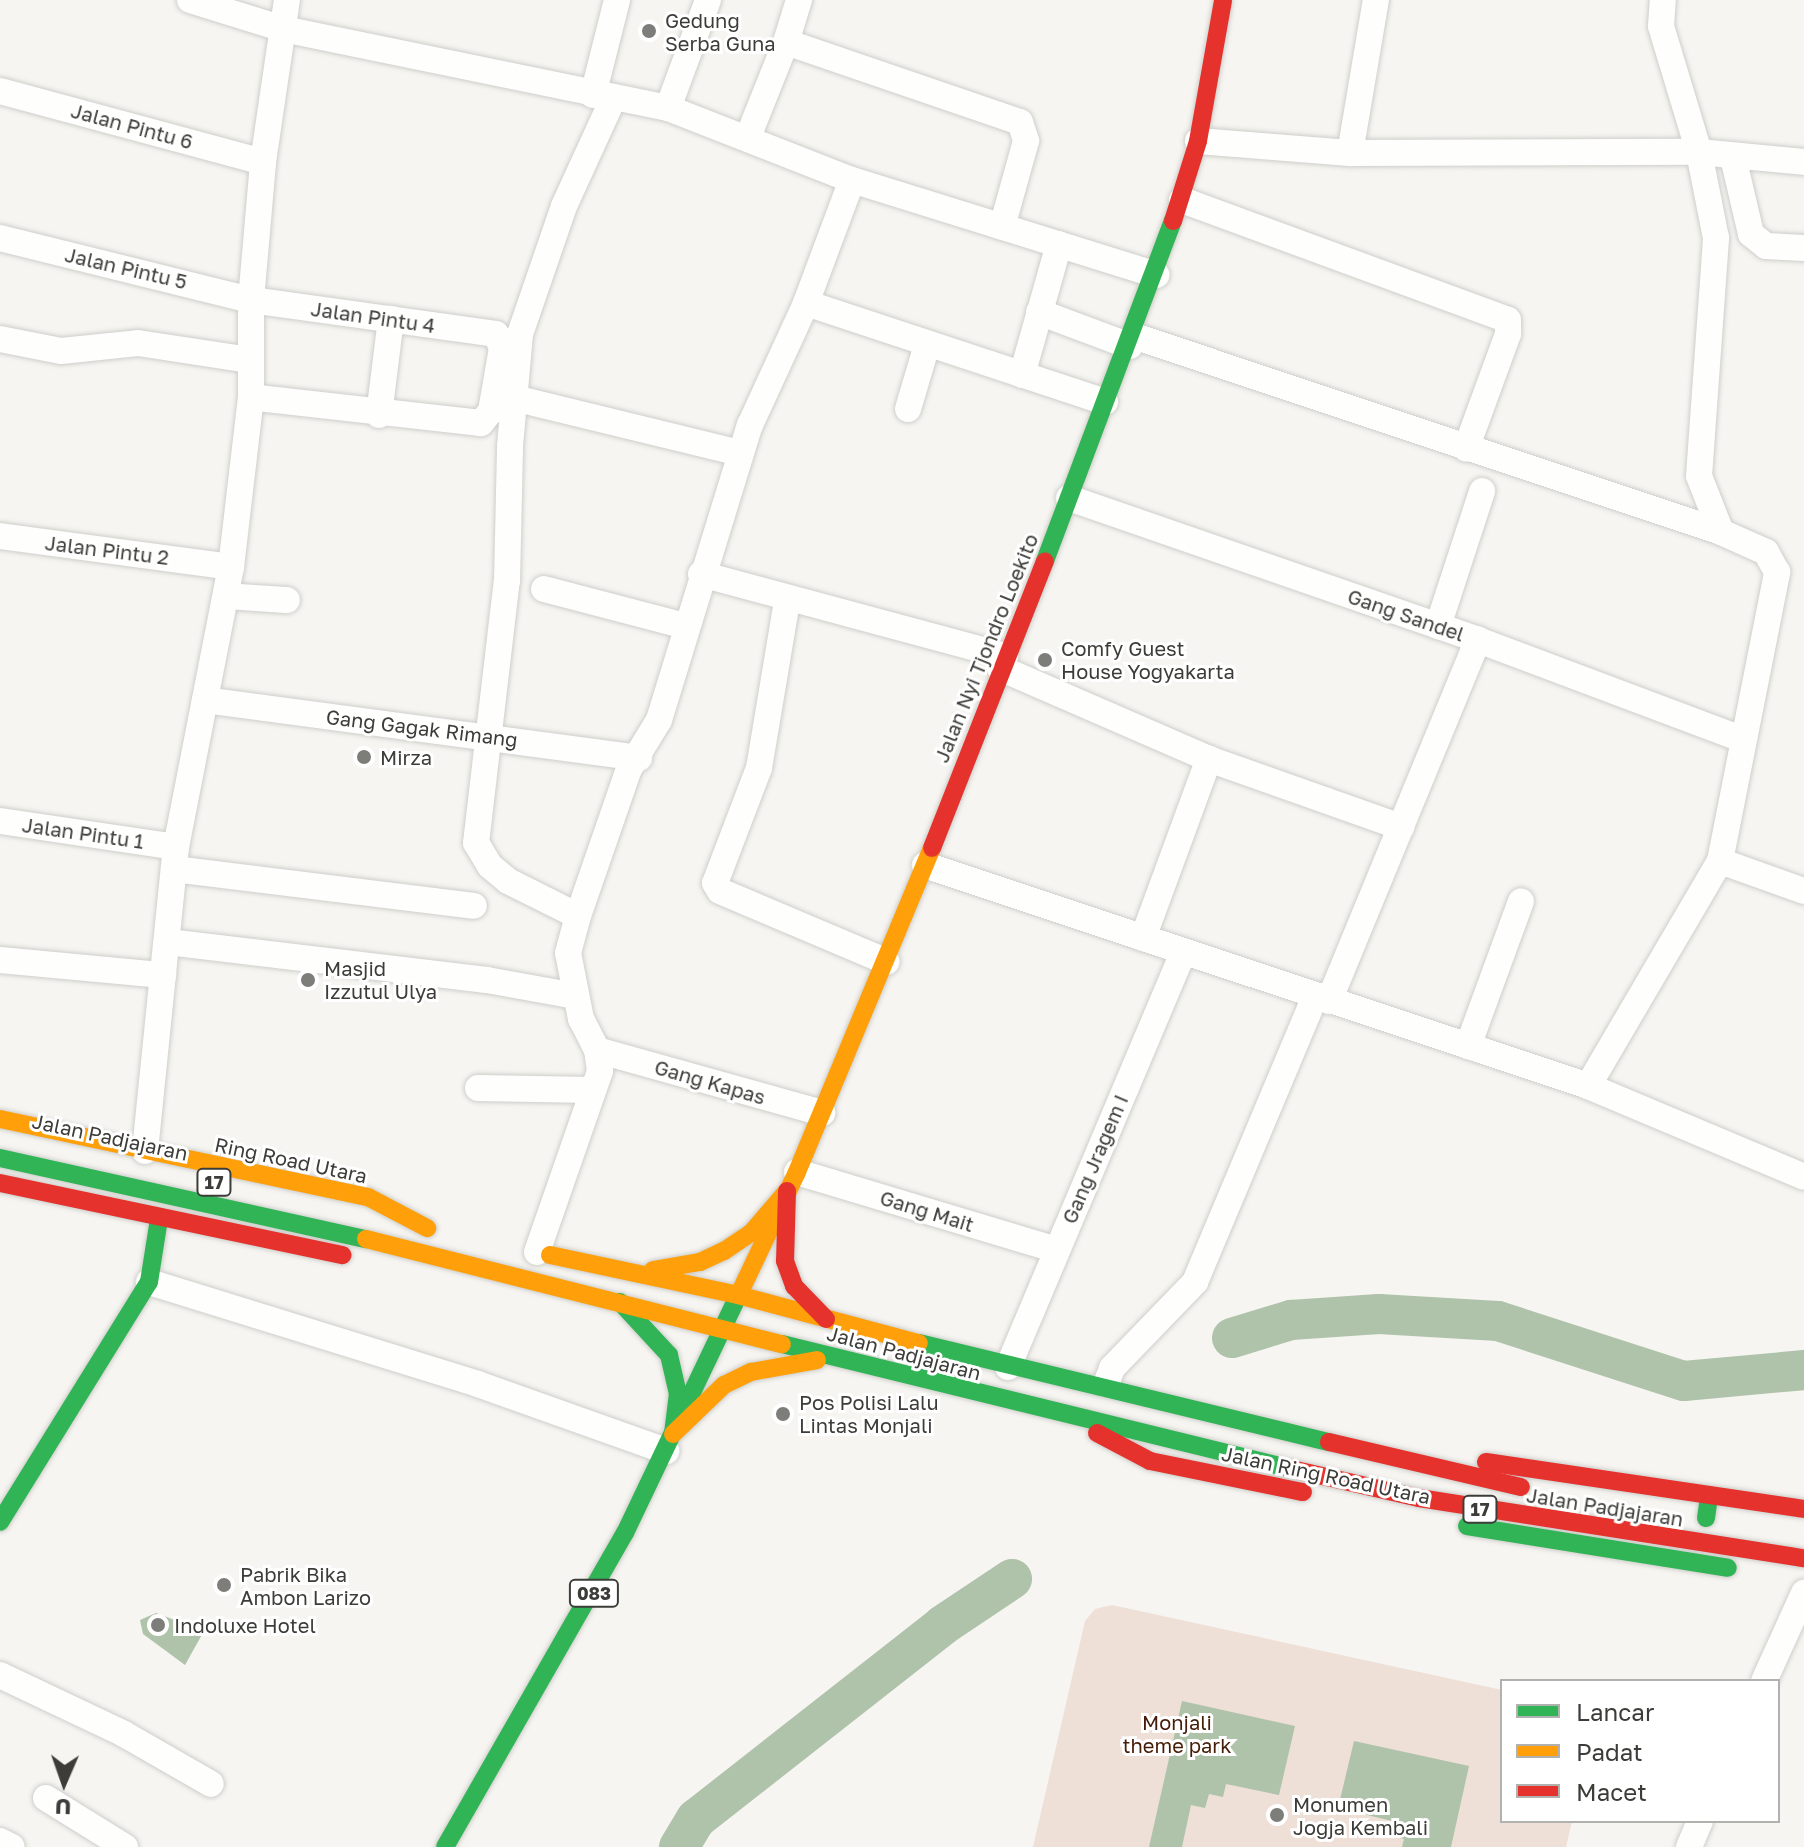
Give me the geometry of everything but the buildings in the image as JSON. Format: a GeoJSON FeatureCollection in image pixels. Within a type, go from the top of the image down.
{"type":"FeatureCollection","features":[{"type":"Feature","properties":{"kind":"main road","name":"Jalan Nyi Tjondro Loekito"},"geometry":{"type":"LineString","coordinates":[[722,1328],[792,1181],[887,962],[1002,662],[1157,275],[1198,141],[1223,0]]}},
{"type":"Feature","properties":{"kind":"main road","name":"Ring Road Utara"},"geometry":{"type":"LineString","coordinates":[[0,1119],[368,1197],[434,1230]]}},
{"type":"Feature","properties":{"kind":"main road","name":"Jalan Padjajaran"},"geometry":{"type":"LineString","coordinates":[[0,1136],[434,1230]]}},
{"type":"Feature","properties":{"kind":"main road","name":"Jalan Padjajaran"},"geometry":{"type":"LineString","coordinates":[[0,1158],[421,1251],[1089,1422],[1419,1498],[1804,1558]]}},
{"type":"Feature","properties":{"kind":"main road"},"geometry":{"type":"LineString","coordinates":[[629,1272],[668,1269],[724,1251],[751,1233],[792,1181]]}},
{"type":"Feature","properties":{"kind":"main road"},"geometry":{"type":"LineString","coordinates":[[792,1181],[785,1261],[794,1286],[826,1319]]}},
{"type":"Feature","properties":{"kind":"main road"},"geometry":{"type":"LineString","coordinates":[[0,1183],[159,1219],[357,1258],[421,1251],[434,1230]]}},
{"type":"Feature","properties":{"kind":"main road"},"geometry":{"type":"LineString","coordinates":[[0,1522],[149,1282],[159,1219]]}},
{"type":"Feature","properties":{"kind":"main road","name":"Jalan Padjajaran"},"geometry":{"type":"LineString","coordinates":[[530,1250],[738,1295],[1008,1367],[1102,1386],[1339,1448],[1566,1495]]}},
{"type":"Feature","properties":{"kind":"main road"},"geometry":{"type":"LineString","coordinates":[[619,1302],[651,1330],[669,1355],[678,1393],[669,1442]]}},
{"type":"Feature","properties":{"kind":"main road","name":"083"},"geometry":{"type":"LineString","coordinates":[[445,1847],[591,1598],[722,1328]]}},
{"type":"Feature","properties":{"kind":"main road"},"geometry":{"type":"LineString","coordinates":[[669,1442],[700,1402],[751,1372],[840,1358]]}},
{"type":"Feature","properties":{"kind":"main road"},"geometry":{"type":"LineString","coordinates":[[1089,1422],[1102,1386],[1172,1392],[1437,1453],[1804,1509]]}},
{"type":"Feature","properties":{"kind":"main road","name":"Jalan Ring Road Utara"},"geometry":{"type":"LineString","coordinates":[[1089,1422],[1103,1439],[1150,1461],[1548,1542],[1742,1570]]}},
{"type":"Feature","properties":{"kind":"main road"},"geometry":{"type":"LineString","coordinates":[[1705,1517],[1709,1496]]}},
{"type":"Feature","properties":{"kind":"street"},"geometry":{"type":"LineString","coordinates":[[190,0],[283,29],[668,108],[852,180],[1157,275]]}},
{"type":"Feature","properties":{"kind":"street"},"geometry":{"type":"LineString","coordinates":[[145,1151],[168,942],[172,854],[226,596],[222,565],[251,397],[251,300],[263,162],[287,0]]}},
{"type":"Feature","properties":{"kind":"street"},"geometry":{"type":"LineString","coordinates":[[578,916],[508,881],[478,847],[507,581],[514,398],[520,334],[533,288],[603,97],[617,0]]}},
{"type":"Feature","properties":{"kind":"street"},"geometry":{"type":"LineString","coordinates":[[668,108],[708,0]]}},
{"type":"Feature","properties":{"kind":"street"},"geometry":{"type":"LineString","coordinates":[[748,137],[786,42],[799,0]]}},
{"type":"Feature","properties":{"kind":"street"},"geometry":{"type":"LineString","coordinates":[[1350,153],[1376,0]]}},
{"type":"Feature","properties":{"kind":"street"},"geometry":{"type":"LineString","coordinates":[[1663,0],[1661,26],[1699,152],[1716,238],[1699,476],[1721,532]]}},
{"type":"Feature","properties":{"kind":"street"},"geometry":{"type":"LineString","coordinates":[[786,42],[1020,122],[1026,141],[1002,227]]}},
{"type":"Feature","properties":{"kind":"street","name":"Jalan Pintu 6"},"geometry":{"type":"LineString","coordinates":[[0,91],[263,162]]}},
{"type":"Feature","properties":{"kind":"street"},"geometry":{"type":"LineString","coordinates":[[1198,141],[1350,153],[1699,152],[1804,162]]}},
{"type":"Feature","properties":{"kind":"street"},"geometry":{"type":"LineString","coordinates":[[1733,157],[1751,234],[1766,246],[1804,248]]}},
{"type":"Feature","properties":{"kind":"street"},"geometry":{"type":"LineString","coordinates":[[530,1250],[600,1071],[597,1050],[576,996],[568,953],[578,916],[616,803],[659,720],[685,626],[740,453],[806,303],[852,180]]}},
{"type":"Feature","properties":{"kind":"street"},"geometry":{"type":"LineString","coordinates":[[1182,200],[1508,320],[1508,334],[1466,449]]}},
{"type":"Feature","properties":{"kind":"street","name":"Jalan Pintu 5"},"geometry":{"type":"LineString","coordinates":[[0,238],[251,300],[280,304]]}},
{"type":"Feature","properties":{"kind":"street"},"geometry":{"type":"LineString","coordinates":[[1022,375],[1059,244]]}},
{"type":"Feature","properties":{"kind":"street"},"geometry":{"type":"LineString","coordinates":[[806,303],[1105,402]]}},
{"type":"Feature","properties":{"kind":"street","name":"Jalan Pintu 4"},"geometry":{"type":"LineString","coordinates":[[280,304],[496,334],[502,348],[491,411],[481,423],[379,415]]}},
{"type":"Feature","properties":{"kind":"street"},"geometry":{"type":"LineString","coordinates":[[1039,312],[1721,532],[1766,552],[1777,572],[1741,739],[1720,861],[1588,1086]]}},
{"type":"Feature","properties":{"kind":"street"},"geometry":{"type":"LineString","coordinates":[[251,397],[379,415],[391,319]]}},
{"type":"Feature","properties":{"kind":"street"},"geometry":{"type":"LineString","coordinates":[[0,339],[61,351],[138,343],[249,360]]}},
{"type":"Feature","properties":{"kind":"street"},"geometry":{"type":"LineString","coordinates":[[908,409],[927,345]]}},
{"type":"Feature","properties":{"kind":"street"},"geometry":{"type":"LineString","coordinates":[[514,398],[740,453]]}},
{"type":"Feature","properties":{"kind":"street"},"geometry":{"type":"LineString","coordinates":[[1438,626],[1482,491]]}},
{"type":"Feature","properties":{"kind":"street","name":"Gang Sandel"},"geometry":{"type":"LineString","coordinates":[[1069,498],[1478,640],[1741,739]]}},
{"type":"Feature","properties":{"kind":"street","name":"Jalan Pintu 2"},"geometry":{"type":"LineString","coordinates":[[0,536],[222,565]]}},
{"type":"Feature","properties":{"kind":"street"},"geometry":{"type":"LineString","coordinates":[[701,574],[1002,662],[1209,759],[1401,827]]}},
{"type":"Feature","properties":{"kind":"street"},"geometry":{"type":"LineString","coordinates":[[544,589],[685,626]]}},
{"type":"Feature","properties":{"kind":"street"},"geometry":{"type":"LineString","coordinates":[[226,596],[287,600]]}},
{"type":"Feature","properties":{"kind":"street"},"geometry":{"type":"LineString","coordinates":[[787,601],[759,768],[715,883],[720,891],[887,962]]}},
{"type":"Feature","properties":{"kind":"street"},"geometry":{"type":"LineString","coordinates":[[1102,1386],[1112,1368],[1195,1282],[1401,827],[1478,640]]}},
{"type":"Feature","properties":{"kind":"street","name":"Gang Gagak Rimang"},"geometry":{"type":"LineString","coordinates":[[205,700],[639,758]]}},
{"type":"Feature","properties":{"kind":"street"},"geometry":{"type":"LineString","coordinates":[[1143,938],[1209,759]]}},
{"type":"Feature","properties":{"kind":"street","name":"Jalan Pintu 1"},"geometry":{"type":"LineString","coordinates":[[0,821],[474,906]]}},
{"type":"Feature","properties":{"kind":"street"},"geometry":{"type":"LineString","coordinates":[[1720,861],[1804,891]]}},
{"type":"Feature","properties":{"kind":"street"},"geometry":{"type":"LineString","coordinates":[[925,865],[1588,1086],[1804,1177]]}},
{"type":"Feature","properties":{"kind":"street"},"geometry":{"type":"LineString","coordinates":[[1468,1046],[1521,901]]}},
{"type":"Feature","properties":{"kind":"street"},"geometry":{"type":"LineString","coordinates":[[168,942],[487,980],[576,996]]}},
{"type":"Feature","properties":{"kind":"street","name":"Gang Jragem I"},"geometry":{"type":"LineString","coordinates":[[1008,1367],[1183,952]]}},
{"type":"Feature","properties":{"kind":"street"},"geometry":{"type":"LineString","coordinates":[[0,960],[163,975]]}},
{"type":"Feature","properties":{"kind":"street","name":"Gang Kapas"},"geometry":{"type":"LineString","coordinates":[[597,1050],[822,1113]]}},
{"type":"Feature","properties":{"kind":"street"},"geometry":{"type":"LineString","coordinates":[[478,1088],[593,1090]]}},
{"type":"Feature","properties":{"kind":"street","name":"Gang Mait"},"geometry":{"type":"LineString","coordinates":[[792,1181],[1057,1250]]}},
{"type":"Feature","properties":{"kind":"street"},"geometry":{"type":"LineString","coordinates":[[149,1282],[669,1442]]}},
{"type":"Feature","properties":{"kind":"street"},"geometry":{"type":"LineString","coordinates":[[1765,1679],[1799,1583]]}},
{"type":"Feature","properties":{"kind":"street"},"geometry":{"type":"LineString","coordinates":[[0,1675],[124,1734],[211,1784]]}},
{"type":"Feature","properties":{"kind":"street"},"geometry":{"type":"LineString","coordinates":[[46,1798],[125,1847]]}},
{"type":"Feature","properties":{"kind":"street"},"geometry":{"type":"LineString","coordinates":[[1689,1847],[1699,1823]]}},
{"type":"Feature","properties":{"kind":"street"},"geometry":{"type":"LineString","coordinates":[[0,1841],[12,1847]]}},
{"type":"Feature","properties":{"kind":"green space","name":"Monjali theme park"},"geometry":{"type":"Polygon","coordinates":[[[1112,1605],[1500,1690],[1500,1823],[1572,1823],[1566,1847],[1033,1847],[1085,1621],[1095,1609],[1112,1605]]]}},
{"type":"Feature","properties":{"kind":"shaded area"},"geometry":{"type":"Polygon","coordinates":[[[156,1613],[204,1631],[185,1665],[143,1634],[140,1620],[156,1613]]]}},
{"type":"Feature","properties":{"kind":"shaded area"},"geometry":{"type":"Polygon","coordinates":[[[1182,1701],[1295,1726],[1279,1795],[1226,1784],[1223,1797],[1209,1794],[1205,1808],[1191,1805],[1182,1847],[1149,1847],[1182,1701]]]}},
{"type":"Feature","properties":{"kind":"shaded area"},"geometry":{"type":"Polygon","coordinates":[[[1354,1741],[1469,1766],[1451,1847],[1402,1847],[1404,1839],[1389,1835],[1392,1821],[1338,1808],[1354,1741]]]}},
{"type":"Feature","properties":{"kind":"waterway"},"geometry":{"type":"LineString","coordinates":[[1232,1338],[1291,1320],[1379,1314],[1498,1321],[1684,1381],[1804,1370]]}},
{"type":"Feature","properties":{"kind":"waterway"},"geometry":{"type":"LineString","coordinates":[[679,1847],[696,1819],[943,1625],[1012,1579]]}},
{"type":"Feature","properties":{"kind":"traffic: fast"},"geometry":{"type":"LineString","coordinates":[[1045,561],[1173,221]]}},
{"type":"Feature","properties":{"kind":"traffic: fast"},"geometry":{"type":"LineString","coordinates":[[0,1158],[366,1239]]}},
{"type":"Feature","properties":{"kind":"traffic: fast"},"geometry":{"type":"LineString","coordinates":[[0,1522],[149,1282],[159,1219]]}},
{"type":"Feature","properties":{"kind":"traffic: fast"},"geometry":{"type":"LineString","coordinates":[[445,1847],[625,1533],[741,1290]]}},
{"type":"Feature","properties":{"kind":"traffic: fast"},"geometry":{"type":"LineString","coordinates":[[620,1302],[669,1355],[678,1393],[673,1434]]}},
{"type":"Feature","properties":{"kind":"traffic: fast"},"geometry":{"type":"LineString","coordinates":[[919,1343],[1329,1442]]}},
{"type":"Feature","properties":{"kind":"traffic: fast"},"geometry":{"type":"LineString","coordinates":[[782,1344],[1296,1470]]}},
{"type":"Feature","properties":{"kind":"traffic: fast"},"geometry":{"type":"LineString","coordinates":[[1706,1518],[1709,1496]]}},
{"type":"Feature","properties":{"kind":"traffic: fast"},"geometry":{"type":"LineString","coordinates":[[1467,1526],[1728,1568]]}},
{"type":"Feature","properties":{"kind":"traffic: slow"},"geometry":{"type":"LineString","coordinates":[[741,1290],[797,1172],[932,848]]}},
{"type":"Feature","properties":{"kind":"traffic: slow"},"geometry":{"type":"LineString","coordinates":[[0,1119],[368,1197],[427,1228]]}},
{"type":"Feature","properties":{"kind":"traffic: slow"},"geometry":{"type":"LineString","coordinates":[[653,1270],[700,1262],[724,1251],[751,1233],[787,1191]]}},
{"type":"Feature","properties":{"kind":"traffic: slow"},"geometry":{"type":"LineString","coordinates":[[366,1239],[782,1344]]}},
{"type":"Feature","properties":{"kind":"traffic: slow"},"geometry":{"type":"LineString","coordinates":[[550,1255],[738,1295],[919,1343]]}},
{"type":"Feature","properties":{"kind":"traffic: slow"},"geometry":{"type":"LineString","coordinates":[[673,1434],[724,1385],[751,1372],[817,1360]]}},
{"type":"Feature","properties":{"kind":"traffic: jam"},"geometry":{"type":"LineString","coordinates":[[1173,221],[1198,141],[1223,0]]}},
{"type":"Feature","properties":{"kind":"traffic: jam"},"geometry":{"type":"LineString","coordinates":[[932,848],[1045,561]]}},
{"type":"Feature","properties":{"kind":"traffic: jam"},"geometry":{"type":"LineString","coordinates":[[0,1183],[343,1255]]}},
{"type":"Feature","properties":{"kind":"traffic: jam"},"geometry":{"type":"LineString","coordinates":[[787,1191],[785,1261],[794,1286],[826,1319]]}},
{"type":"Feature","properties":{"kind":"traffic: jam"},"geometry":{"type":"LineString","coordinates":[[1097,1433],[1150,1461],[1303,1492]]}},
{"type":"Feature","properties":{"kind":"traffic: jam"},"geometry":{"type":"LineString","coordinates":[[1329,1442],[1521,1487]]}},
{"type":"Feature","properties":{"kind":"traffic: jam"},"geometry":{"type":"LineString","coordinates":[[1486,1462],[1804,1509]]}},
{"type":"Feature","properties":{"kind":"traffic: jam"},"geometry":{"type":"LineString","coordinates":[[1296,1470],[1419,1498],[1804,1558]]}},
{"type":"Feature","properties":{"kind":"place","name":"Gedung Serba Guna"},"geometry":{"type":"Point","coordinates":[649,31]}},
{"type":"Feature","properties":{"kind":"place","name":"Comfy Guest House Yogyakarta"},"geometry":{"type":"Point","coordinates":[1045,660]}},
{"type":"Feature","properties":{"kind":"place","name":"Mirza"},"geometry":{"type":"Point","coordinates":[364,757]}},
{"type":"Feature","properties":{"kind":"place","name":"Masjid Izzutul Ulya"},"geometry":{"type":"Point","coordinates":[308,980]}},
{"type":"Feature","properties":{"kind":"place","name":"Pos Polisi Lalu Lintas Monjali"},"geometry":{"type":"Point","coordinates":[783,1414]}},
{"type":"Feature","properties":{"kind":"place","name":"Pabrik Bika Ambon Larizo"},"geometry":{"type":"Point","coordinates":[224,1585]}},
{"type":"Feature","properties":{"kind":"place","name":"Indoluxe Hotel"},"geometry":{"type":"Point","coordinates":[158,1625]}},
{"type":"Feature","properties":{"kind":"place","name":"Monumen Jogja Kembali"},"geometry":{"type":"Point","coordinates":[1277,1815]}}]}
